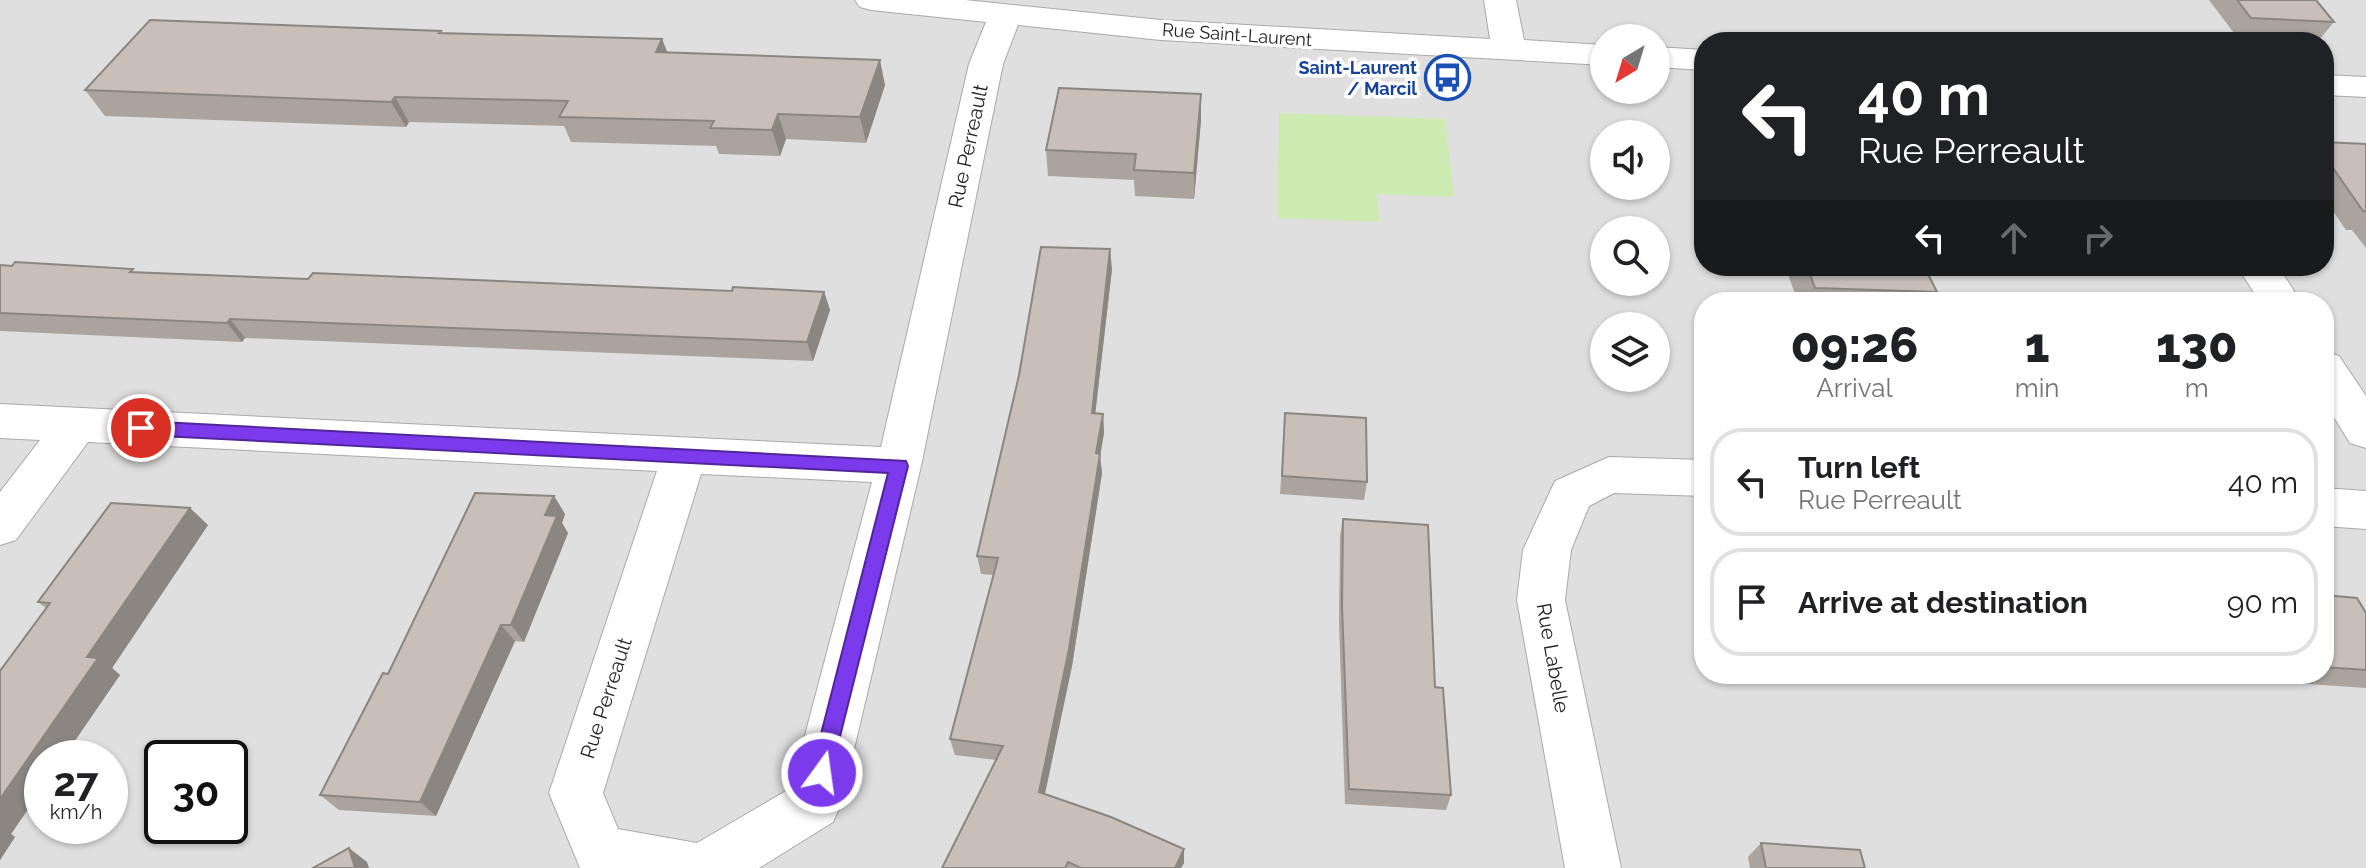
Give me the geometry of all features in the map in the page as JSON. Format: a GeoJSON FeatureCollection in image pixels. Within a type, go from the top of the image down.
{"type":"FeatureCollection","features":[{"type":"Feature","properties":{"kind":"street","name":"Rue Saint-Laurent"},"geometry":{"type":"LineString","coordinates":[[871,0],[1005,16],[1233,35],[1590,54]]}},
{"type":"Feature","properties":{"kind":"street"},"geometry":{"type":"LineString","coordinates":[[1500,0],[1509,50]]}},
{"type":"Feature","properties":{"kind":"street","name":"Rue Perreault"},"geometry":{"type":"LineString","coordinates":[[708,868],[814,804],[899,466],[986,64],[1005,16]]}},
{"type":"Feature","properties":{"kind":"street"},"geometry":{"type":"LineString","coordinates":[[1670,58],[1694,59]]}},
{"type":"Feature","properties":{"kind":"street"},"geometry":{"type":"LineString","coordinates":[[2334,85],[2366,87]]}},
{"type":"Feature","properties":{"kind":"street"},"geometry":{"type":"LineString","coordinates":[[2334,382],[2366,431]]}},
{"type":"Feature","properties":{"kind":"street"},"geometry":{"type":"LineString","coordinates":[[0,421],[899,466]]}},
{"type":"Feature","properties":{"kind":"street"},"geometry":{"type":"LineString","coordinates":[[0,526],[77,425]]}},
{"type":"Feature","properties":{"kind":"street","name":"Rue Perreault"},"geometry":{"type":"LineString","coordinates":[[684,456],[576,793],[601,853],[689,868]]}},
{"type":"Feature","properties":{"kind":"street","name":"Rue Labelle"},"geometry":{"type":"LineString","coordinates":[[1593,868],[1541,600],[1547,550],[1571,494],[1609,475],[1694,478]]}},
{"type":"Feature","properties":{"kind":"street"},"geometry":{"type":"LineString","coordinates":[[2334,508],[2366,510]]}},
{"type":"Feature","properties":{"kind":"shaded area"},"geometry":{"type":"Polygon","coordinates":[[[0,0],[2366,0],[2366,868],[0,868],[0,0]]]}},
{"type":"Feature","properties":{"kind":"green space"},"geometry":{"type":"Polygon","coordinates":[[[1279,113],[1445,119],[1454,197],[1377,194],[1379,222],[1277,218],[1279,113]]]}},
{"type":"Feature","properties":{"kind":"building"},"geometry":{"type":"Polygon","coordinates":[[[2237,0],[2316,0],[2334,22],[2251,18],[2237,0]]]}},
{"type":"Feature","properties":{"kind":"building"},"geometry":{"type":"Polygon","coordinates":[[[150,20],[662,39],[656,52],[880,60],[860,117],[778,114],[772,130],[710,128],[714,121],[559,117],[568,101],[395,97],[391,102],[85,90],[150,20]]]}},
{"type":"Feature","properties":{"kind":"building"},"geometry":{"type":"Polygon","coordinates":[[[1059,88],[1201,94],[1194,173],[1134,170],[1136,154],[1046,150],[1059,88]]]}},
{"type":"Feature","properties":{"kind":"building"},"geometry":{"type":"Polygon","coordinates":[[[2334,142],[2366,144],[2366,211],[2334,169],[2334,142]]]}},
{"type":"Feature","properties":{"kind":"building"},"geometry":{"type":"Polygon","coordinates":[[[1041,247],[1110,249],[1092,413],[1103,414],[1096,453],[1100,454],[1069,649],[1039,792],[1111,817],[1184,849],[1175,868],[1081,868],[1068,862],[1065,868],[942,868],[1003,746],[950,739],[998,558],[977,556],[1019,375],[1041,247]]]}},
{"type":"Feature","properties":{"kind":"building"},"geometry":{"type":"Polygon","coordinates":[[[15,262],[133,269],[130,272],[308,279],[313,273],[732,291],[733,287],[824,292],[807,342],[0,313],[0,265],[12,266],[15,262]]]}},
{"type":"Feature","properties":{"kind":"building"},"geometry":{"type":"Polygon","coordinates":[[[1811,276],[1929,276],[1937,292],[1815,288],[1811,276]]]}},
{"type":"Feature","properties":{"kind":"building"},"geometry":{"type":"Polygon","coordinates":[[[1285,413],[1366,418],[1367,482],[1282,476],[1285,413]]]}},
{"type":"Feature","properties":{"kind":"building"},"geometry":{"type":"Polygon","coordinates":[[[475,493],[554,496],[545,515],[557,516],[511,625],[501,625],[420,802],[320,795],[383,673],[388,674],[475,493]]]}},
{"type":"Feature","properties":{"kind":"building"},"geometry":{"type":"Polygon","coordinates":[[[111,503],[190,508],[87,657],[98,658],[41,740],[24,740],[24,764],[0,799],[0,671],[50,603],[38,602],[111,503]]]}},
{"type":"Feature","properties":{"kind":"building"},"geometry":{"type":"Polygon","coordinates":[[[1343,519],[1428,525],[1435,687],[1443,688],[1451,795],[1349,789],[1342,606],[1343,519]]]}},
{"type":"Feature","properties":{"kind":"building"},"geometry":{"type":"Polygon","coordinates":[[[2334,596],[2357,598],[2366,613],[2366,670],[2334,668],[2334,596]]]}},
{"type":"Feature","properties":{"kind":"building"},"geometry":{"type":"Polygon","coordinates":[[[1761,843],[1860,850],[1865,868],[1766,868],[1761,843]]]}},
{"type":"Feature","properties":{"kind":"building"},"geometry":{"type":"Polygon","coordinates":[[[349,848],[355,868],[313,868],[349,848]]]}},
{"type":"Feature","properties":{"kind":"place","name":"Saint-Laurent / Marcil"},"geometry":{"type":"Point","coordinates":[1448,78]}},
{"type":"Feature","properties":{"kind":"route"},"geometry":{"type":"LineString","coordinates":[[141,428],[899,466],[822,773]]}}]}
